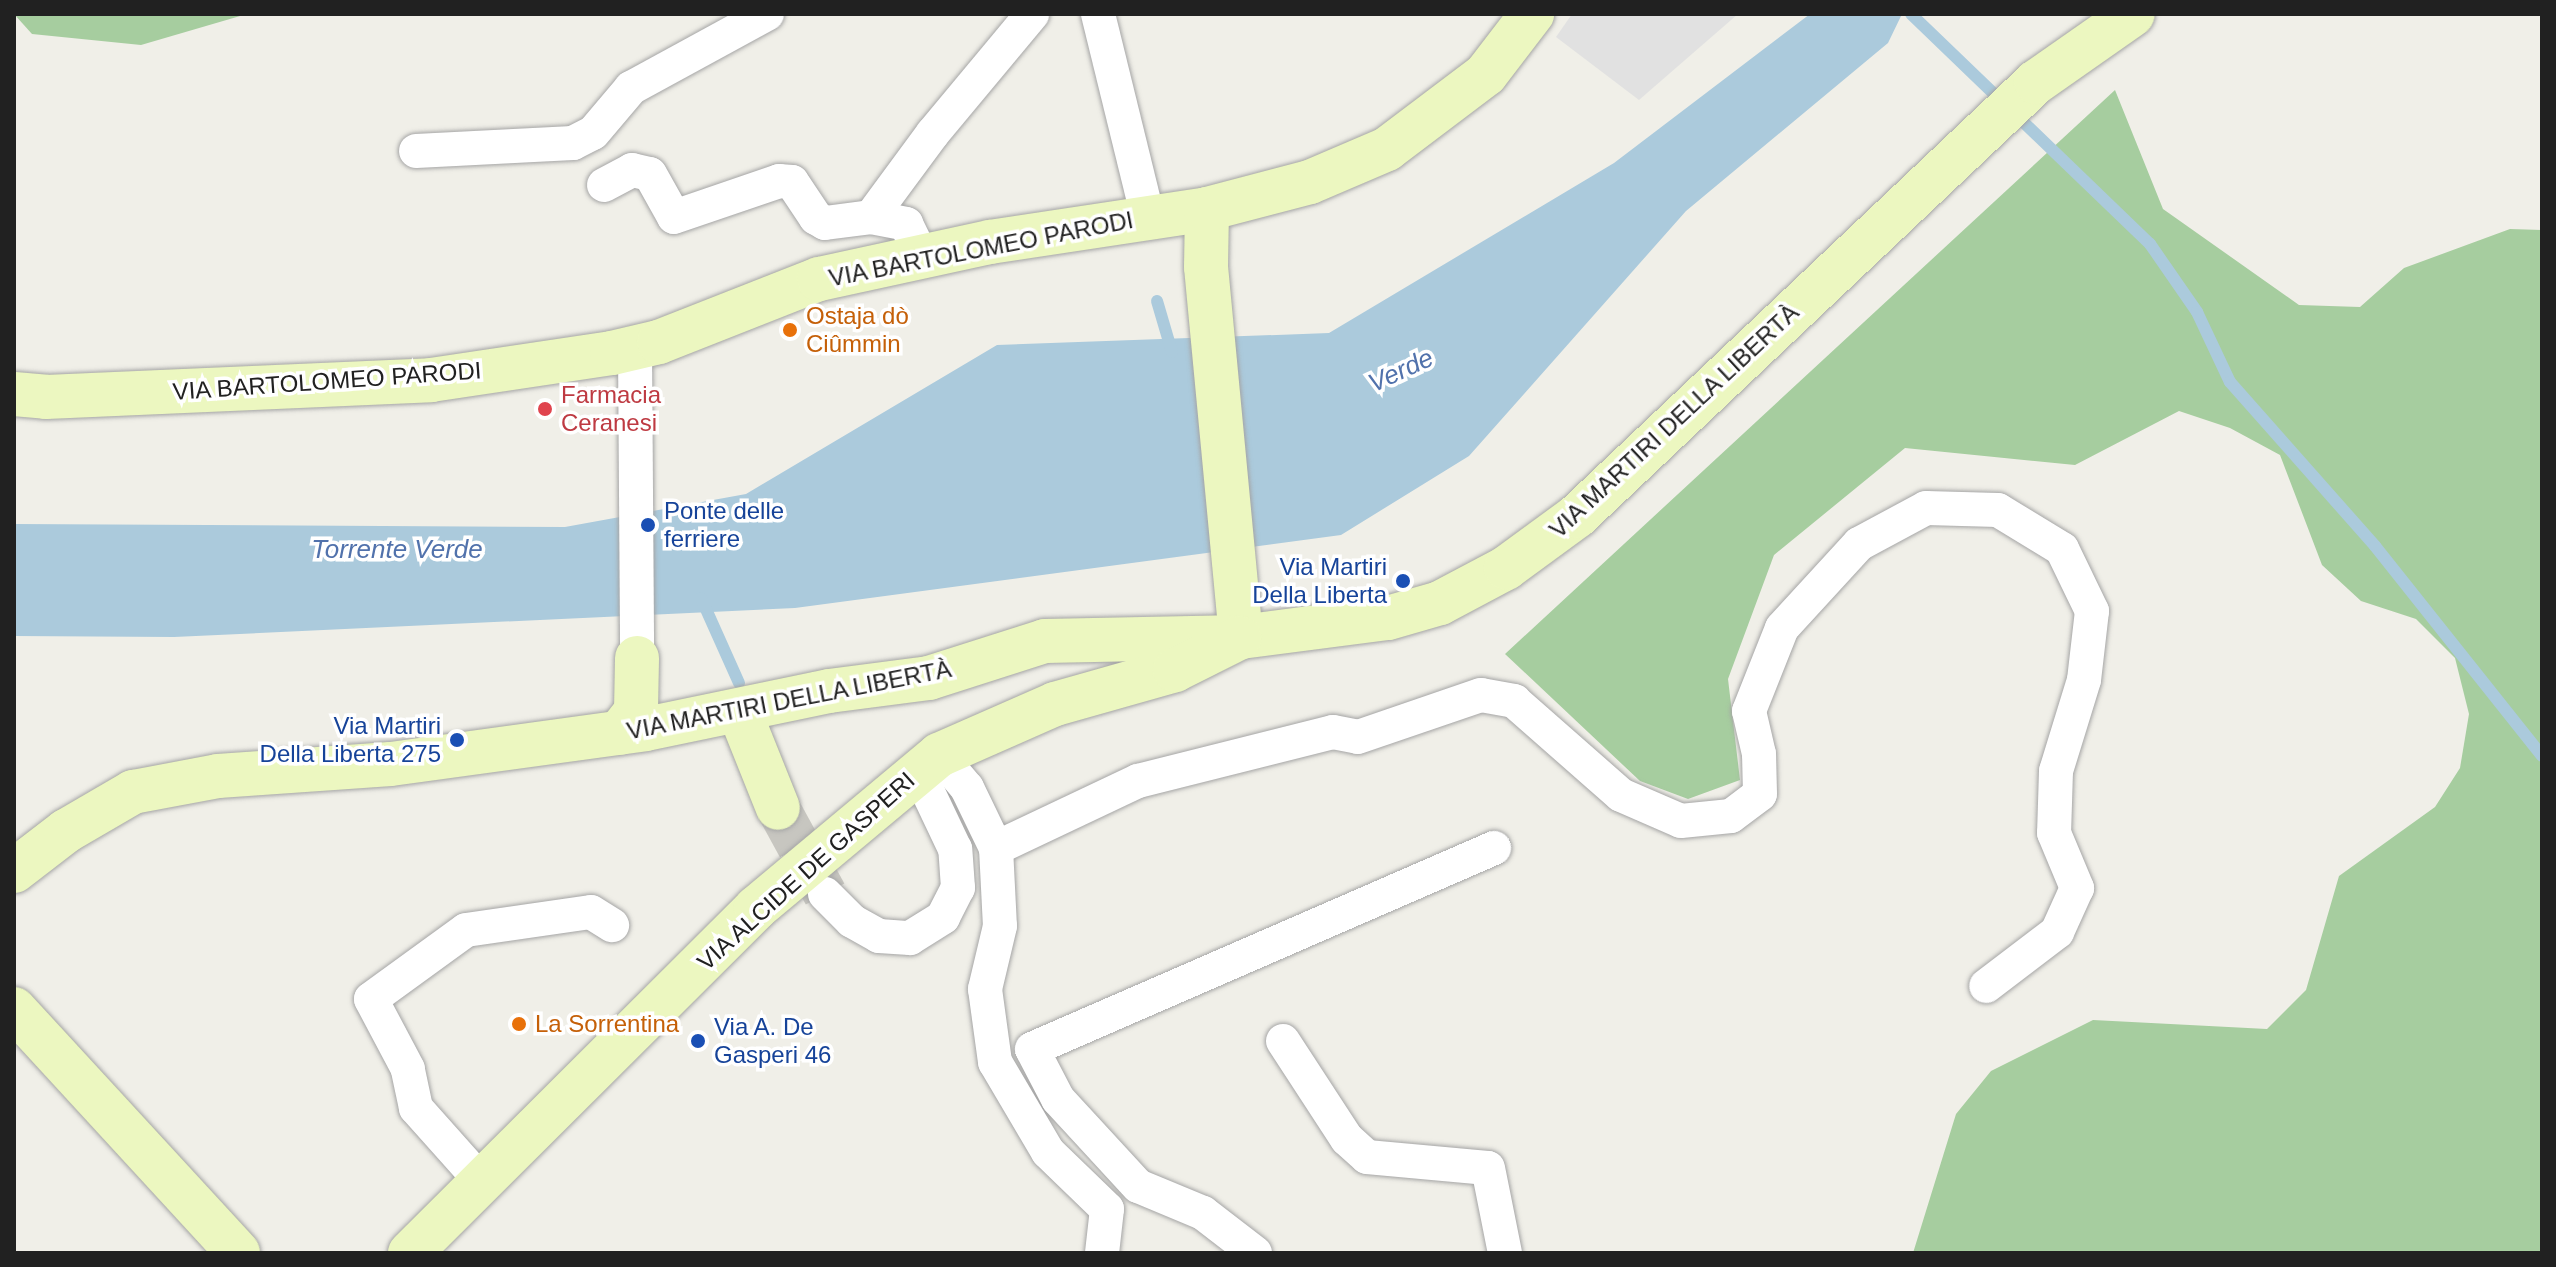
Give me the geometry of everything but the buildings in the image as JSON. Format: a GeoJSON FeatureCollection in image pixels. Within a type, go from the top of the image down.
{"type":"FeatureCollection","features":[{"type":"Feature","properties":{"kind":"main road","name":"VIA BARTOLOMEO PARODI"},"geometry":{"type":"LineString","coordinates":[[14,394],[46,397],[431,380],[635,349],[819,279],[922,257],[1207,209],[1310,182],[1387,149],[1486,74],[1532,14]]}},
{"type":"Feature","properties":{"kind":"main road","name":"VIA MARTIRI DELLA LIBERTÀ"},"geometry":{"type":"LineString","coordinates":[[14,871],[66,831],[133,792],[218,776],[391,764],[619,733],[740,713],[829,691],[929,678],[1045,641],[1239,617],[1388,618],[1440,603],[1506,568],[1577,516],[2036,82],[2133,14]]}},
{"type":"Feature","properties":{"kind":"main road"},"geometry":{"type":"LineString","coordinates":[[1207,209],[1206,267],[1239,617]]}},
{"type":"Feature","properties":{"kind":"main road","name":"VIA ALCIDE DE GASPERI"},"geometry":{"type":"LineString","coordinates":[[410,1253],[756,908],[929,763],[1055,704],[1175,670],[1239,617]]}},
{"type":"Feature","properties":{"kind":"main road"},"geometry":{"type":"LineString","coordinates":[[639,672],[657,706],[682,722]]}},
{"type":"Feature","properties":{"kind":"main road"},"geometry":{"type":"LineString","coordinates":[[619,733],[636,711],[639,672]]}},
{"type":"Feature","properties":{"kind":"main road"},"geometry":{"type":"LineString","coordinates":[[740,713],[778,808]]}},
{"type":"Feature","properties":{"kind":"main road"},"geometry":{"type":"LineString","coordinates":[[14,1009],[238,1253]]}},
{"type":"Feature","properties":{"kind":"street"},"geometry":{"type":"LineString","coordinates":[[416,151],[573,143],[593,133],[631,88],[767,14]]}},
{"type":"Feature","properties":{"kind":"street"},"geometry":{"type":"LineString","coordinates":[[871,217],[933,133],[1032,14]]}},
{"type":"Feature","properties":{"kind":"street","name":"VIA BARTOLOMEO PARODI"},"geometry":{"type":"LineString","coordinates":[[1098,14],[1148,217]]}},
{"type":"Feature","properties":{"kind":"street"},"geometry":{"type":"LineString","coordinates":[[604,185],[632,170],[650,174],[674,217],[779,181],[792,182],[816,218],[825,223],[871,217],[906,224],[922,257]]}},
{"type":"Feature","properties":{"kind":"street"},"geometry":{"type":"LineString","coordinates":[[635,349],[633,484],[639,672]]}},
{"type":"Feature","properties":{"kind":"street"},"geometry":{"type":"LineString","coordinates":[[996,848],[1138,781],[1333,732],[1358,737],[1481,695],[1514,701],[1621,795],[1681,821],[1731,816],[1760,794],[1759,754],[1749,711],[1782,628],[1859,544],[1926,508],[1998,510],[2062,549],[2092,611],[2084,680],[2056,771],[2054,833],[2077,888],[2057,932],[1986,986]]}},
{"type":"Feature","properties":{"kind":"street"},"geometry":{"type":"LineString","coordinates":[[929,763],[967,788],[996,848],[1000,926],[985,989],[995,1062],[1048,1152],[1107,1209],[1102,1253]]}},
{"type":"Feature","properties":{"kind":"street"},"geometry":{"type":"LineString","coordinates":[[825,894],[852,921],[879,936],[910,938],[943,917],[958,888],[955,849],[929,763]]}},
{"type":"Feature","properties":{"kind":"street"},"geometry":{"type":"LineString","coordinates":[[1255,1253],[1203,1213],[1138,1186],[1058,1099],[1032,1049],[1494,848]]}},
{"type":"Feature","properties":{"kind":"street"},"geometry":{"type":"LineString","coordinates":[[481,1181],[416,1108],[408,1069],[371,999],[466,930],[591,912],[612,925]]}},
{"type":"Feature","properties":{"kind":"street"},"geometry":{"type":"LineString","coordinates":[[1283,1041],[1347,1139],[1367,1157],[1488,1168],[1505,1253]]}},
{"type":"Feature","properties":{"kind":"green space"},"geometry":{"type":"Polygon","coordinates":[[[14,14],[247,14],[141,45],[32,34],[14,14]]]}},
{"type":"Feature","properties":{"kind":"green space"},"geometry":{"type":"Polygon","coordinates":[[[2115,90],[2163,209],[2299,305],[2360,307],[2404,268],[2510,229],[2542,230],[2542,1253],[1913,1253],[1956,1114],[1991,1071],[2093,1020],[2267,1029],[2306,990],[2339,876],[2435,807],[2460,768],[2469,714],[2455,658],[2416,619],[2361,601],[2322,565],[2280,455],[2230,428],[2179,411],[2075,465],[1905,448],[1774,555],[1728,679],[1740,780],[1688,799],[1640,781],[1505,654],[2115,90]]]}},
{"type":"Feature","properties":{"kind":"shaded area"},"geometry":{"type":"Polygon","coordinates":[[[1572,14],[1738,14],[1639,100],[1556,37],[1572,14]]]}},
{"type":"Feature","properties":{"kind":"water"},"geometry":{"type":"Polygon","coordinates":[[[1810,14],[1902,14],[1888,43],[1686,211],[1469,456],[1341,535],[795,608],[174,637],[14,636],[14,524],[565,527],[746,494],[997,345],[1329,333],[1614,163],[1810,14]]]}},
{"type":"Feature","properties":{"kind":"waterway"},"geometry":{"type":"LineString","coordinates":[[1911,14],[2150,244],[2197,312],[2230,382],[2375,546],[2542,756]]}},
{"type":"Feature","properties":{"kind":"waterway"},"geometry":{"type":"LineString","coordinates":[[1157,301],[1172,352]]}},
{"type":"Feature","properties":{"kind":"waterway"},"geometry":{"type":"LineString","coordinates":[[701,598],[739,683]]}},
{"type":"Feature","properties":{"kind":"tunnel"},"geometry":{"type":"LineString","coordinates":[[778,808],[825,894]]}},
{"type":"Feature","properties":{"kind":"place","name":"Ostaja dò Ciûmmin"},"geometry":{"type":"Point","coordinates":[790,330]}},
{"type":"Feature","properties":{"kind":"place","name":"Farmacia Ceranesi"},"geometry":{"type":"Point","coordinates":[545,409]}},
{"type":"Feature","properties":{"kind":"place","name":"Ponte delle ferriere"},"geometry":{"type":"Point","coordinates":[648,525]}},
{"type":"Feature","properties":{"kind":"place","name":"Via Martiri Della Liberta"},"geometry":{"type":"Point","coordinates":[1403,581]}},
{"type":"Feature","properties":{"kind":"place","name":"Via Martiri Della Liberta 275"},"geometry":{"type":"Point","coordinates":[457,740]}},
{"type":"Feature","properties":{"kind":"place","name":"La Sorrentina"},"geometry":{"type":"Point","coordinates":[519,1024]}},
{"type":"Feature","properties":{"kind":"place","name":"Via A. De Gasperi 46"},"geometry":{"type":"Point","coordinates":[698,1041]}},
{"type":"Feature","properties":{"kind":"water label","name":"Verde"},"geometry":{"type":"Point","coordinates":[1401,371]}},
{"type":"Feature","properties":{"kind":"water label","name":"Torrente Verde"},"geometry":{"type":"Point","coordinates":[397,550]}}]}
